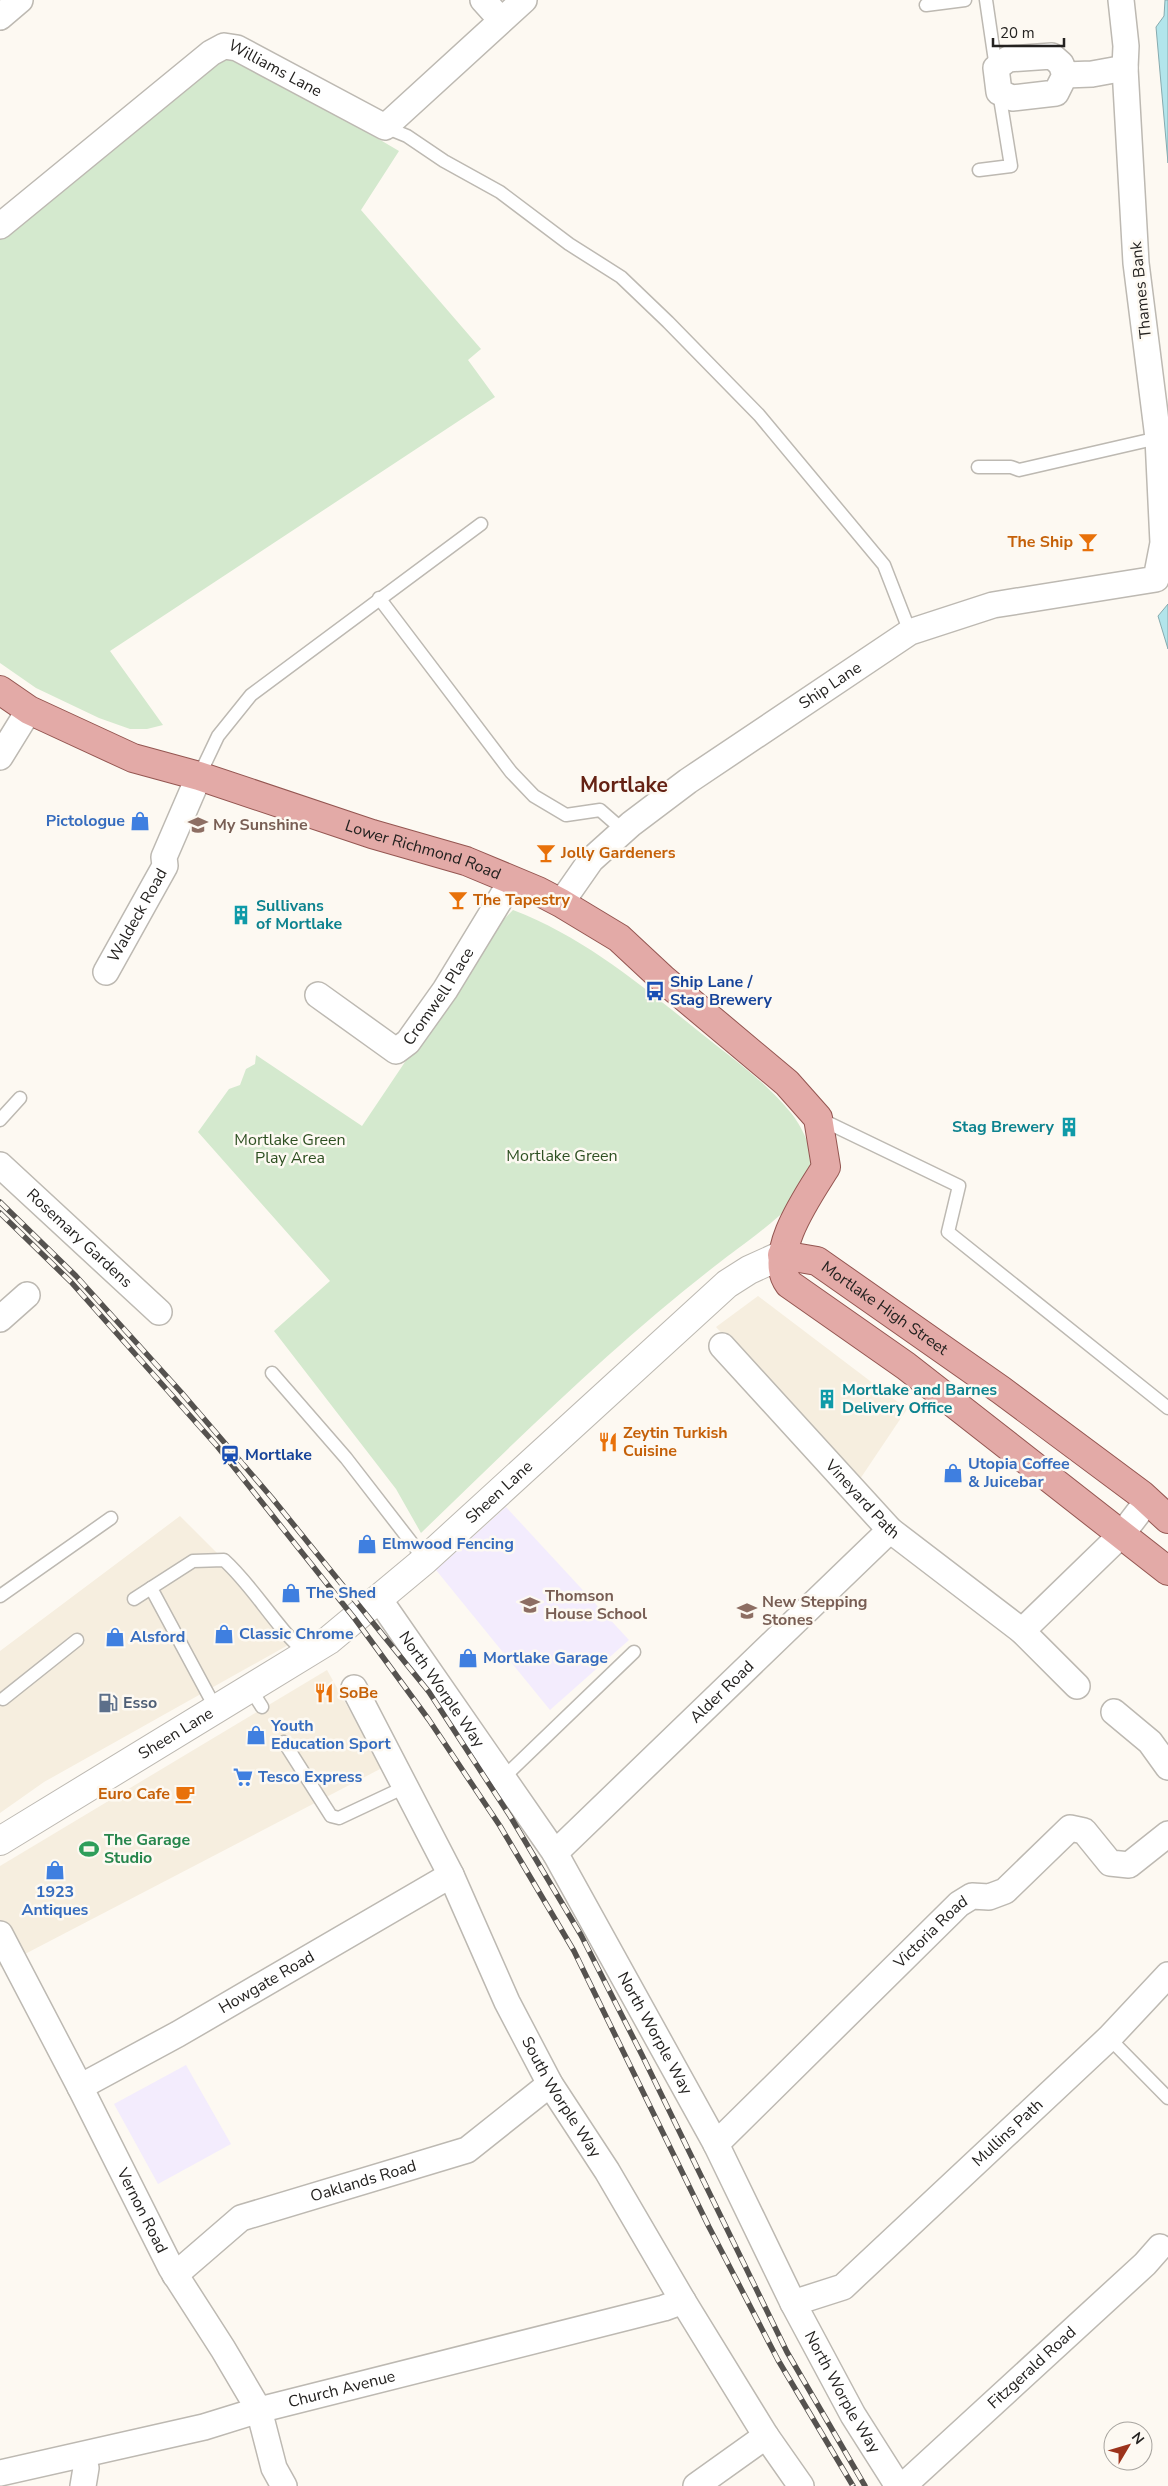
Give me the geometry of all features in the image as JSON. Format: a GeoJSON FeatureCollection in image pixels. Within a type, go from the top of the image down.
{"type":"FeatureCollection","features":[{"type":"Feature","properties":{"kind":"main road","name":"Lower Richmond Road"},"geometry":{"type":"LineString","coordinates":[[0,690],[29,710],[133,758],[199,776],[372,834],[466,861],[561,903],[619,938],[663,979],[788,1083],[818,1118]]}},
{"type":"Feature","properties":{"kind":"main road"},"geometry":{"type":"LineString","coordinates":[[818,1118],[826,1167],[800,1211],[782,1255],[784,1276],[789,1284],[906,1366],[1168,1571]]}},
{"type":"Feature","properties":{"kind":"main road","name":"Mortlake High Street"},"geometry":{"type":"LineString","coordinates":[[782,1255],[817,1261],[1001,1390],[1148,1500],[1168,1519]]}},
{"type":"Feature","properties":{"kind":"main road","name":"Sheen Lane"},"geometry":{"type":"LineString","coordinates":[[0,1842],[216,1709],[256,1698],[307,1654],[328,1640],[426,1560],[726,1284],[748,1270],[782,1255]]}},
{"type":"Feature","properties":{"kind":"street"},"geometry":{"type":"LineString","coordinates":[[0,17],[20,0]]}},
{"type":"Feature","properties":{"kind":"street"},"geometry":{"type":"LineString","coordinates":[[483,0],[500,20]]}},
{"type":"Feature","properties":{"kind":"street"},"geometry":{"type":"LineString","coordinates":[[385,127],[524,0]]}},
{"type":"Feature","properties":{"kind":"street","name":"Thames Bank"},"geometry":{"type":"LineString","coordinates":[[1121,0],[1126,46],[1124,68],[1136,263],[1158,438],[1163,543],[1156,580]]}},
{"type":"Feature","properties":{"kind":"street","name":"Williams Lane"},"geometry":{"type":"LineString","coordinates":[[0,226],[211,53],[224,46],[237,48],[385,127]]}},
{"type":"Feature","properties":{"kind":"street"},"geometry":{"type":"LineString","coordinates":[[1052,56],[1061,64],[1065,75],[1056,93],[1012,98],[997,80],[1008,59],[1052,56]]}},
{"type":"Feature","properties":{"kind":"street"},"geometry":{"type":"LineString","coordinates":[[1065,75],[1092,74],[1124,68]]}},
{"type":"Feature","properties":{"kind":"street","name":"Ship Lane"},"geometry":{"type":"LineString","coordinates":[[561,903],[591,860],[621,833],[688,781],[910,632],[993,605],[1156,580]]}},
{"type":"Feature","properties":{"kind":"street"},"geometry":{"type":"LineString","coordinates":[[0,757],[29,710]]}},
{"type":"Feature","properties":{"kind":"street","name":"Waldeck Road"},"geometry":{"type":"LineString","coordinates":[[106,972],[165,866],[164,856],[199,776]]}},
{"type":"Feature","properties":{"kind":"street","name":"Cromwell Place"},"geometry":{"type":"LineString","coordinates":[[318,995],[396,1051],[408,1042],[445,990],[512,880]]}},
{"type":"Feature","properties":{"kind":"street","name":"Rosemary Gardens"},"geometry":{"type":"LineString","coordinates":[[0,1165],[159,1312]]}},
{"type":"Feature","properties":{"kind":"street"},"geometry":{"type":"LineString","coordinates":[[0,1319],[27,1295]]}},
{"type":"Feature","properties":{"kind":"street","name":"Vineyard Path"},"geometry":{"type":"LineString","coordinates":[[722,1346],[890,1530],[1022,1631],[1077,1686]]}},
{"type":"Feature","properties":{"kind":"street"},"geometry":{"type":"LineString","coordinates":[[1022,1631],[1122,1534],[1148,1500]]}},
{"type":"Feature","properties":{"kind":"street","name":"Alder Road"},"geometry":{"type":"LineString","coordinates":[[555,1853],[890,1530]]}},
{"type":"Feature","properties":{"kind":"street","name":"North Worple Way"},"geometry":{"type":"LineString","coordinates":[[379,1599],[555,1853],[716,2144],[793,2303],[853,2415],[898,2486]]}},
{"type":"Feature","properties":{"kind":"street","name":"South Worple Way"},"geometry":{"type":"LineString","coordinates":[[354,1688],[452,1875],[507,2002],[550,2084],[607,2171],[683,2301],[766,2436],[801,2486]]}},
{"type":"Feature","properties":{"kind":"street"},"geometry":{"type":"LineString","coordinates":[[1114,1712],[1150,1742],[1168,1767]]}},
{"type":"Feature","properties":{"kind":"street","name":"Victoria Road"},"geometry":{"type":"LineString","coordinates":[[716,2144],[959,1904],[972,1896],[989,1897],[1005,1891],[1070,1828],[1084,1831],[1110,1863],[1129,1865],[1168,1834]]}},
{"type":"Feature","properties":{"kind":"street","name":"Howgate Road"},"geometry":{"type":"LineString","coordinates":[[80,2087],[178,2034],[452,1875]]}},
{"type":"Feature","properties":{"kind":"street","name":"Vernon Road"},"geometry":{"type":"LineString","coordinates":[[0,1934],[80,2087],[175,2276],[223,2349],[259,2410],[274,2468],[284,2486]]}},
{"type":"Feature","properties":{"kind":"street","name":"Mullins Path"},"geometry":{"type":"LineString","coordinates":[[793,2303],[842,2287],[1109,2038],[1168,1975]]}},
{"type":"Feature","properties":{"kind":"street","name":"Oaklands Road"},"geometry":{"type":"LineString","coordinates":[[175,2276],[241,2218],[467,2150],[550,2084]]}},
{"type":"Feature","properties":{"kind":"street","name":"Fitzgerald Road"},"geometry":{"type":"LineString","coordinates":[[903,2486],[1145,2264],[1160,2247]]}},
{"type":"Feature","properties":{"kind":"street","name":"Church Avenue"},"geometry":{"type":"LineString","coordinates":[[0,2473],[204,2427],[259,2410],[664,2308],[683,2301]]}},
{"type":"Feature","properties":{"kind":"street"},"geometry":{"type":"LineString","coordinates":[[696,2486],[766,2436]]}},
{"type":"Feature","properties":{"kind":"street"},"geometry":{"type":"LineString","coordinates":[[82,2456],[86,2468],[83,2486]]}},
{"type":"Feature","properties":{"kind":"lane"},"geometry":{"type":"LineString","coordinates":[[926,5],[966,0]]}},
{"type":"Feature","properties":{"kind":"lane"},"geometry":{"type":"LineString","coordinates":[[979,170],[1011,166],[986,0]]}},
{"type":"Feature","properties":{"kind":"lane"},"geometry":{"type":"LineString","coordinates":[[385,127],[407,136],[444,161],[500,192],[569,244],[621,277],[668,322],[759,414],[884,565],[910,632]]}},
{"type":"Feature","properties":{"kind":"lane"},"geometry":{"type":"LineString","coordinates":[[978,467],[1011,467],[1019,470],[1158,438]]}},
{"type":"Feature","properties":{"kind":"lane"},"geometry":{"type":"LineString","coordinates":[[199,776],[218,736],[252,696],[379,598],[481,524]]}},
{"type":"Feature","properties":{"kind":"lane"},"geometry":{"type":"LineString","coordinates":[[379,598],[511,772],[534,796],[566,815],[600,810],[616,824],[621,833]]}},
{"type":"Feature","properties":{"kind":"lane"},"geometry":{"type":"LineString","coordinates":[[0,1120],[20,1098]]}},
{"type":"Feature","properties":{"kind":"lane"},"geometry":{"type":"LineString","coordinates":[[818,1118],[959,1186],[948,1232],[1168,1408]]}},
{"type":"Feature","properties":{"kind":"lane"},"geometry":{"type":"LineString","coordinates":[[272,1373],[346,1458],[426,1560]]}},
{"type":"Feature","properties":{"kind":"lane"},"geometry":{"type":"LineString","coordinates":[[0,1596],[111,1518]]}},
{"type":"Feature","properties":{"kind":"lane"},"geometry":{"type":"LineString","coordinates":[[134,1599],[193,1561],[224,1560],[237,1572],[292,1642],[307,1654]]}},
{"type":"Feature","properties":{"kind":"lane"},"geometry":{"type":"LineString","coordinates":[[151,1588],[216,1709]]}},
{"type":"Feature","properties":{"kind":"lane"},"geometry":{"type":"LineString","coordinates":[[3,1699],[78,1640]]}},
{"type":"Feature","properties":{"kind":"lane"},"geometry":{"type":"LineString","coordinates":[[503,1778],[634,1652]]}},
{"type":"Feature","properties":{"kind":"lane"},"geometry":{"type":"LineString","coordinates":[[284,1742],[331,1816],[339,1818],[405,1787]]}},
{"type":"Feature","properties":{"kind":"lane"},"geometry":{"type":"LineString","coordinates":[[1109,2038],[1168,2098]]}},
{"type":"Feature","properties":{"kind":"shaded area","name":"Mortlake and Barnes Delivery Office"},"geometry":{"type":"Polygon","coordinates":[[[758,1296],[907,1409],[858,1482],[716,1327],[758,1296]]]}},
{"type":"Feature","properties":{"kind":"shaded area","name":"Thomson House School"},"geometry":{"type":"Polygon","coordinates":[[[506,1507],[629,1640],[550,1710],[436,1570],[506,1507]]]}},
{"type":"Feature","properties":{"kind":"shaded area"},"geometry":{"type":"Polygon","coordinates":[[[180,1516],[224,1560],[290,1644],[44,1782],[0,1813],[0,1651],[180,1516]]]}},
{"type":"Feature","properties":{"kind":"shaded area"},"geometry":{"type":"Polygon","coordinates":[[[327,1670],[382,1768],[0,1967],[0,1866],[327,1670]]]}},
{"type":"Feature","properties":{"kind":"shaded area"},"geometry":{"type":"Polygon","coordinates":[[[186,2065],[231,2144],[158,2184],[114,2104],[186,2065]]]}},
{"type":"Feature","properties":{"kind":"green space"},"geometry":{"type":"Polygon","coordinates":[[[230,59],[280,81],[399,151],[361,210],[481,349],[468,360],[495,397],[110,651],[163,725],[147,729],[130,729],[99,718],[36,688],[0,663],[0,239],[213,67],[220,62],[230,59]]]}},
{"type":"Feature","properties":{"kind":"green space","name":"Mortlake Green"},"geometry":{"type":"Polygon","coordinates":[[[513,910],[565,934],[612,964],[760,1081],[791,1113],[800,1126],[808,1142],[813,1167],[812,1175],[808,1185],[799,1196],[774,1220],[645,1323],[531,1426],[421,1533],[396,1489],[274,1331],[330,1281],[198,1132],[229,1089],[240,1085],[246,1069],[255,1064],[256,1055],[362,1126],[495,928],[513,910]]]}},
{"type":"Feature","properties":{"kind":"water"},"geometry":{"type":"Polygon","coordinates":[[[1165,0],[1168,0],[1168,163],[1156,27],[1164,16],[1165,0]]]}},
{"type":"Feature","properties":{"kind":"water"},"geometry":{"type":"Polygon","coordinates":[[[1168,604],[1168,649],[1158,616],[1168,604]]]}},
{"type":"Feature","properties":{"kind":"railway"},"geometry":{"type":"LineString","coordinates":[[0,1202],[76,1276],[181,1392],[272,1498],[429,1692],[510,1816],[581,1935],[642,2055],[787,2352],[865,2486]]}},
{"type":"Feature","properties":{"kind":"railway"},"geometry":{"type":"LineString","coordinates":[[0,1213],[71,1282],[217,1446],[355,1619],[429,1720],[500,1826],[574,1951],[709,2227],[778,2360],[853,2486]]}},
{"type":"Feature","properties":{"kind":"place","name":"The Ship"},"geometry":{"type":"Point","coordinates":[1088,542]}},
{"type":"Feature","properties":{"kind":"place","name":"Pictologue"},"geometry":{"type":"Point","coordinates":[140,821]}},
{"type":"Feature","properties":{"kind":"place","name":"My Sunshine"},"geometry":{"type":"Point","coordinates":[198,825]}},
{"type":"Feature","properties":{"kind":"place","name":"Jolly Gardeners"},"geometry":{"type":"Point","coordinates":[546,853]}},
{"type":"Feature","properties":{"kind":"place","name":"The Tapestry"},"geometry":{"type":"Point","coordinates":[458,900]}},
{"type":"Feature","properties":{"kind":"place","name":"Sullivans of Mortlake"},"geometry":{"type":"Point","coordinates":[241,915]}},
{"type":"Feature","properties":{"kind":"place","name":"Ship Lane / Stag Brewery"},"geometry":{"type":"Point","coordinates":[655,991]}},
{"type":"Feature","properties":{"kind":"place","name":"Stag Brewery"},"geometry":{"type":"Point","coordinates":[1069,1127]}},
{"type":"Feature","properties":{"kind":"place","name":"Mortlake and Barnes Delivery Office"},"geometry":{"type":"Point","coordinates":[827,1399]}},
{"type":"Feature","properties":{"kind":"place","name":"Zeytin Turkish Cuisine"},"geometry":{"type":"Point","coordinates":[608,1442]}},
{"type":"Feature","properties":{"kind":"place","name":"Mortlake"},"geometry":{"type":"Point","coordinates":[230,1455]}},
{"type":"Feature","properties":{"kind":"place","name":"Utopia Coffee & Juicebar"},"geometry":{"type":"Point","coordinates":[953,1473]}},
{"type":"Feature","properties":{"kind":"place","name":"Elmwood Fencing"},"geometry":{"type":"Point","coordinates":[367,1544]}},
{"type":"Feature","properties":{"kind":"place","name":"The Shed"},"geometry":{"type":"Point","coordinates":[291,1593]}},
{"type":"Feature","properties":{"kind":"place","name":"Thomson House School"},"geometry":{"type":"Point","coordinates":[530,1605]}},
{"type":"Feature","properties":{"kind":"place","name":"New Stepping Stones"},"geometry":{"type":"Point","coordinates":[747,1611]}},
{"type":"Feature","properties":{"kind":"place","name":"Classic Chrome"},"geometry":{"type":"Point","coordinates":[224,1634]}},
{"type":"Feature","properties":{"kind":"place","name":"Alsford"},"geometry":{"type":"Point","coordinates":[115,1637]}},
{"type":"Feature","properties":{"kind":"place","name":"Mortlake Garage"},"geometry":{"type":"Point","coordinates":[468,1658]}},
{"type":"Feature","properties":{"kind":"place","name":"SoBe"},"geometry":{"type":"Point","coordinates":[324,1693]}},
{"type":"Feature","properties":{"kind":"place","name":"Esso"},"geometry":{"type":"Point","coordinates":[108,1703]}},
{"type":"Feature","properties":{"kind":"place","name":"Youth Education Sport"},"geometry":{"type":"Point","coordinates":[256,1735]}},
{"type":"Feature","properties":{"kind":"place","name":"Tesco Express"},"geometry":{"type":"Point","coordinates":[243,1777]}},
{"type":"Feature","properties":{"kind":"place","name":"Euro Cafe"},"geometry":{"type":"Point","coordinates":[185,1794]}},
{"type":"Feature","properties":{"kind":"place","name":"The Garage Studio"},"geometry":{"type":"Point","coordinates":[89,1849]}},
{"type":"Feature","properties":{"kind":"place","name":"1923 Antiques"},"geometry":{"type":"Point","coordinates":[55,1870]}},
{"type":"Feature","properties":{"kind":"district","name":"Mortlake"},"geometry":{"type":"Point","coordinates":[624,785]}},
{"type":"Feature","properties":{"kind":"park label","name":"Mortlake Green Play Area"},"geometry":{"type":"Point","coordinates":[290,1149]}}]}
